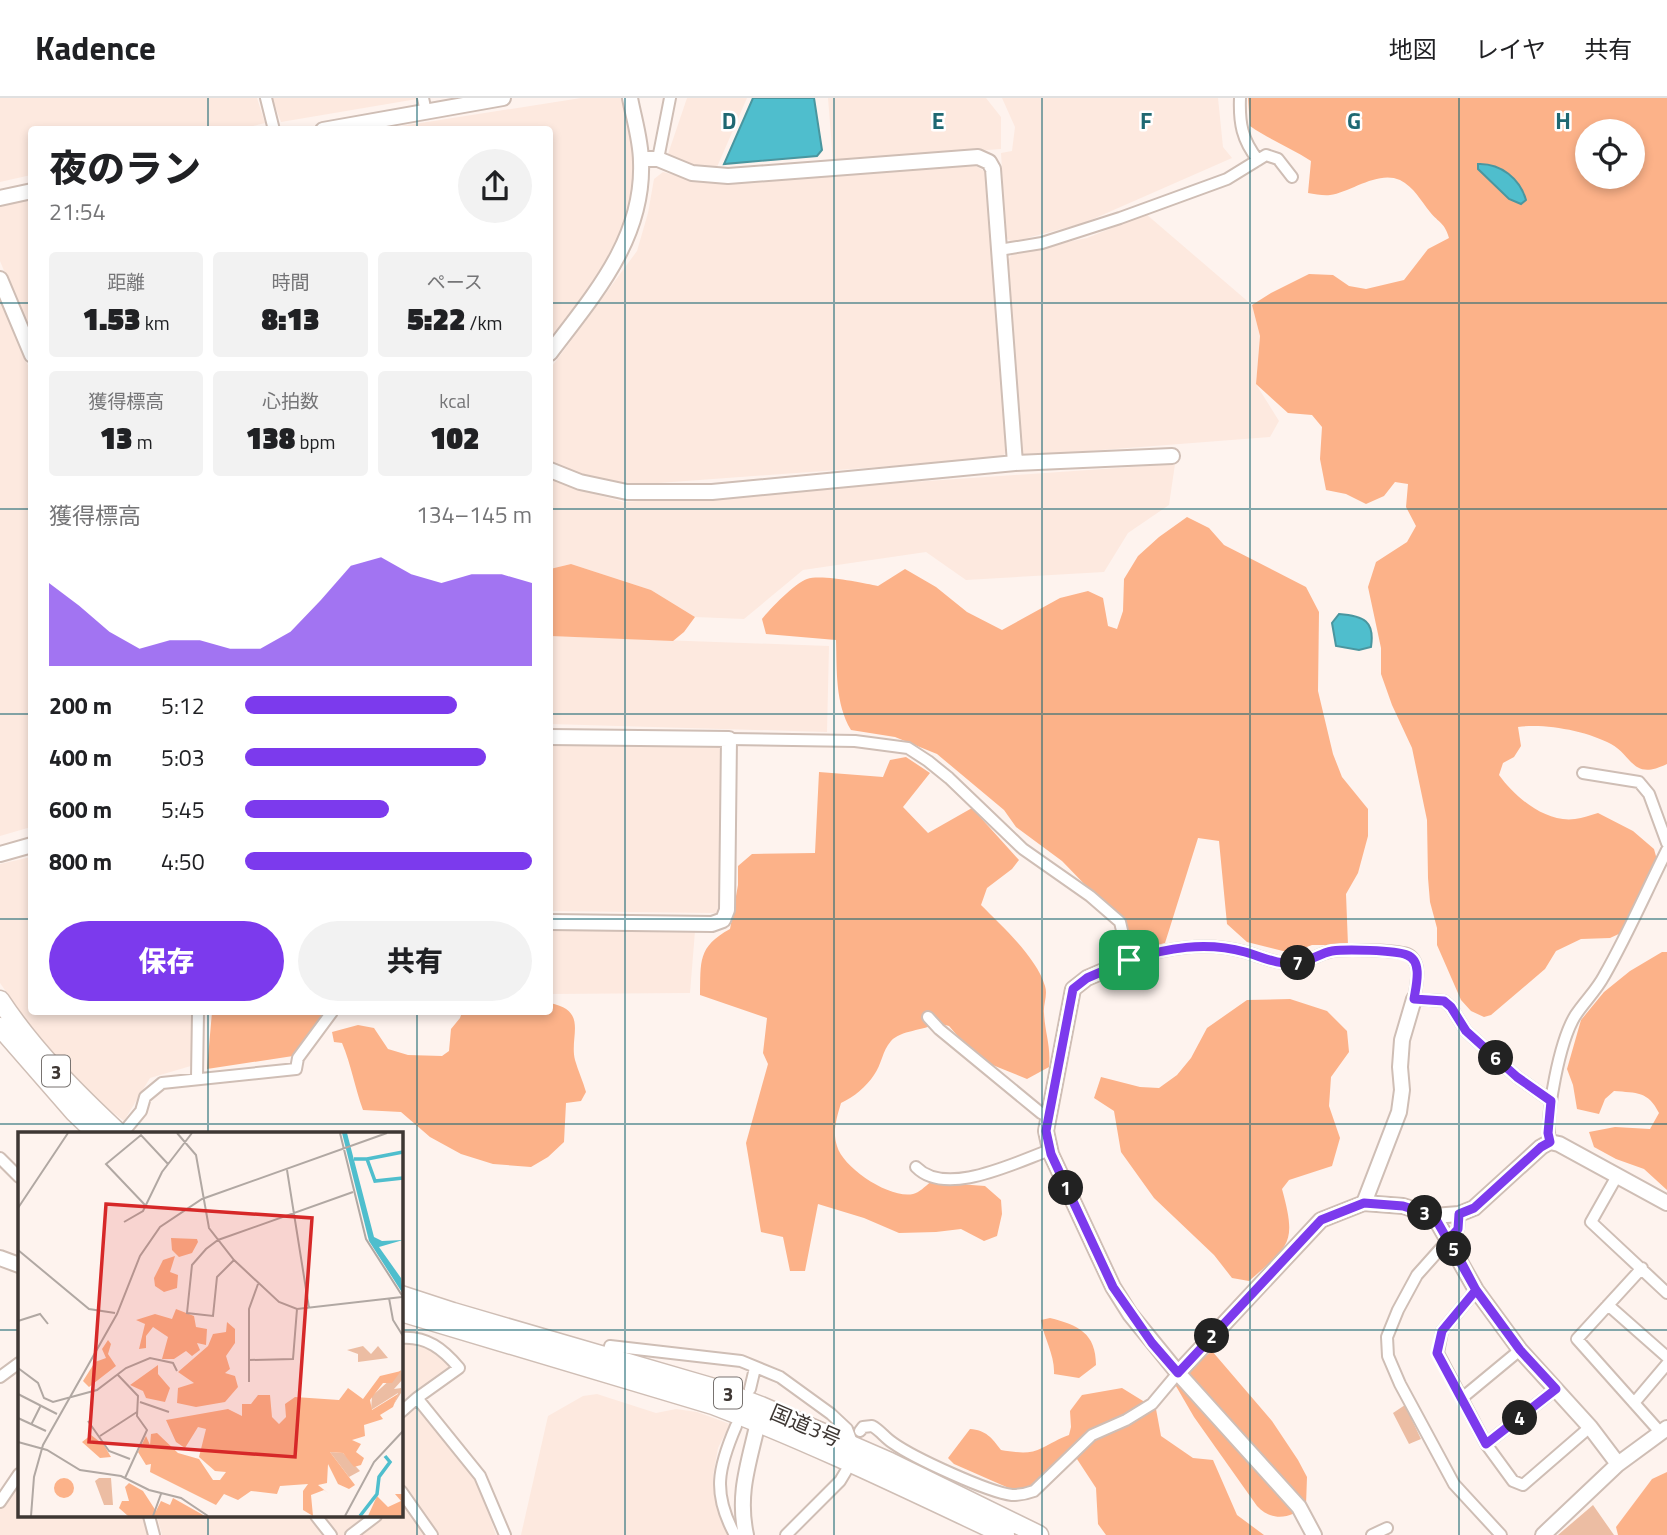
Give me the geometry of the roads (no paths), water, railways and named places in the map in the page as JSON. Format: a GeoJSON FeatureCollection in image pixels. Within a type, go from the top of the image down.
{"type":"FeatureCollection","features":[{"type":"Feature","properties":{"kind":"highway","name":"3"},"geometry":{"type":"LineString","coordinates":[[0,1000],[33,1045],[82,1099],[119,1132]]}},
{"type":"Feature","properties":{"kind":"highway","name":"3"},"geometry":{"type":"LineString","coordinates":[[0,1027],[75,1114],[95,1132]]}},
{"type":"Feature","properties":{"kind":"highway","name":"国道3号"},"geometry":{"type":"LineString","coordinates":[[402,1295],[714,1388],[856,1438],[1039,1535]]}},
{"type":"Feature","properties":{"kind":"highway","name":"国道3号"},"geometry":{"type":"LineString","coordinates":[[402,1312],[713,1405],[758,1422],[1005,1535]]}},
{"type":"Feature","properties":{"kind":"street"},"geometry":{"type":"LineString","coordinates":[[266,98],[273,126]]}},
{"type":"Feature","properties":{"kind":"street"},"geometry":{"type":"LineString","coordinates":[[339,126],[424,105],[503,98]]}},
{"type":"Feature","properties":{"kind":"street"},"geometry":{"type":"LineString","coordinates":[[553,349],[600,287],[624,249],[638,208],[642,182],[641,159],[630,98]]}},
{"type":"Feature","properties":{"kind":"street"},"geometry":{"type":"LineString","coordinates":[[658,159],[670,98]]}},
{"type":"Feature","properties":{"kind":"street"},"geometry":{"type":"LineString","coordinates":[[1240,98],[1243,137],[1258,160]]}},
{"type":"Feature","properties":{"kind":"street"},"geometry":{"type":"LineString","coordinates":[[999,250],[1042,243],[1120,218],[1227,179],[1266,155],[1278,159],[1292,177]]}},
{"type":"Feature","properties":{"kind":"street"},"geometry":{"type":"LineString","coordinates":[[641,159],[658,159],[692,173],[728,176],[984,157],[993,169],[1015,463]]}},
{"type":"Feature","properties":{"kind":"street"},"geometry":{"type":"LineString","coordinates":[[0,198],[28,192]]}},
{"type":"Feature","properties":{"kind":"street"},"geometry":{"type":"LineString","coordinates":[[0,279],[28,346]]}},
{"type":"Feature","properties":{"kind":"street"},"geometry":{"type":"LineString","coordinates":[[553,471],[580,482],[627,492],[676,493],[712,492],[1015,463],[1172,456]]}},
{"type":"Feature","properties":{"kind":"street"},"geometry":{"type":"LineString","coordinates":[[553,737],[855,741],[908,748],[949,778],[1023,849],[1082,890],[1120,922],[1129,960]]}},
{"type":"Feature","properties":{"kind":"street"},"geometry":{"type":"LineString","coordinates":[[553,922],[712,924],[723,920],[727,910],[729,739]]}},
{"type":"Feature","properties":{"kind":"street"},"geometry":{"type":"LineString","coordinates":[[1583,773],[1639,782],[1650,794],[1667,843]]}},
{"type":"Feature","properties":{"kind":"street"},"geometry":{"type":"LineString","coordinates":[[0,854],[28,846]]}},
{"type":"Feature","properties":{"kind":"street"},"geometry":{"type":"LineString","coordinates":[[1550,1142],[1548,1133],[1551,1101],[1561,1051],[1574,1017],[1603,978],[1667,850]]}},
{"type":"Feature","properties":{"kind":"street"},"geometry":{"type":"LineString","coordinates":[[1314,1535],[1299,1507],[1152,1343],[1113,1287],[1050,1150],[1046,1131],[1073,989],[1087,978],[1162,949],[1213,946],[1244,952],[1276,963],[1299,963],[1332,951],[1388,951],[1409,955],[1415,961],[1417,969],[1414,999],[1402,1040],[1399,1112],[1364,1203]]}},
{"type":"Feature","properties":{"kind":"street"},"geometry":{"type":"LineString","coordinates":[[1414,999],[1444,1001],[1466,1031],[1517,1077],[1551,1101]]}},
{"type":"Feature","properties":{"kind":"street"},"geometry":{"type":"LineString","coordinates":[[197,1078],[198,1015]]}},
{"type":"Feature","properties":{"kind":"street"},"geometry":{"type":"LineString","coordinates":[[123,1132],[141,1111],[145,1097],[162,1083],[296,1069],[299,1058],[330,1015]]}},
{"type":"Feature","properties":{"kind":"street"},"geometry":{"type":"LineString","coordinates":[[928,1017],[939,1029],[1049,1116]]}},
{"type":"Feature","properties":{"kind":"street"},"geometry":{"type":"LineString","coordinates":[[607,1357],[610,1346],[741,1361],[780,1377],[831,1414],[856,1438],[863,1427],[872,1426],[892,1443],[938,1466],[995,1490],[1022,1495],[1034,1492],[1092,1436],[1152,1404],[1321,1220],[1364,1203],[1403,1206],[1434,1216],[1459,1214],[1474,1208],[1541,1147],[1550,1142],[1559,1144],[1667,1203]]}},
{"type":"Feature","properties":{"kind":"street"},"geometry":{"type":"LineString","coordinates":[[916,1167],[924,1175],[946,1180],[985,1174],[1050,1150]]}},
{"type":"Feature","properties":{"kind":"street"},"geometry":{"type":"LineString","coordinates":[[0,1158],[18,1176]]}},
{"type":"Feature","properties":{"kind":"street"},"geometry":{"type":"LineString","coordinates":[[1617,1177],[1591,1222],[1667,1293]]}},
{"type":"Feature","properties":{"kind":"street"},"geometry":{"type":"LineString","coordinates":[[1459,1214],[1458,1229],[1417,1275],[1398,1311],[1387,1337],[1388,1356],[1400,1384],[1454,1484],[1501,1535]]}},
{"type":"Feature","properties":{"kind":"street"},"geometry":{"type":"LineString","coordinates":[[1434,1216],[1476,1290],[1520,1350],[1590,1427],[1618,1464]]}},
{"type":"Feature","properties":{"kind":"street"},"geometry":{"type":"LineString","coordinates":[[0,1258],[18,1265]]}},
{"type":"Feature","properties":{"kind":"street"},"geometry":{"type":"LineString","coordinates":[[1543,1535],[1618,1464],[1664,1430],[1634,1403],[1577,1339],[1642,1268]]}},
{"type":"Feature","properties":{"kind":"street"},"geometry":{"type":"LineString","coordinates":[[1476,1290],[1442,1331],[1437,1353],[1486,1444],[1513,1481],[1523,1485],[1590,1427]]}},
{"type":"Feature","properties":{"kind":"street"},"geometry":{"type":"LineString","coordinates":[[1608,1306],[1667,1357]]}},
{"type":"Feature","properties":{"kind":"street"},"geometry":{"type":"LineString","coordinates":[[402,1338],[414,1337],[443,1349],[459,1368],[402,1411]]}},
{"type":"Feature","properties":{"kind":"street"},"geometry":{"type":"LineString","coordinates":[[1462,1398],[1520,1350]]}},
{"type":"Feature","properties":{"kind":"street"},"geometry":{"type":"LineString","coordinates":[[0,1377],[18,1364]]}},
{"type":"Feature","properties":{"kind":"street"},"geometry":{"type":"LineString","coordinates":[[1634,1403],[1667,1364]]}},
{"type":"Feature","properties":{"kind":"street"},"geometry":{"type":"LineString","coordinates":[[750,1389],[755,1368]]}},
{"type":"Feature","properties":{"kind":"street"},"geometry":{"type":"LineString","coordinates":[[1486,1444],[1556,1389]]}},
{"type":"Feature","properties":{"kind":"street"},"geometry":{"type":"LineString","coordinates":[[417,1398],[480,1476],[505,1535]]}},
{"type":"Feature","properties":{"kind":"street"},"geometry":{"type":"LineString","coordinates":[[746,1535],[741,1496],[758,1422]]}},
{"type":"Feature","properties":{"kind":"street"},"geometry":{"type":"LineString","coordinates":[[735,1535],[722,1503],[720,1478],[723,1458],[736,1426]]}},
{"type":"Feature","properties":{"kind":"street"},"geometry":{"type":"LineString","coordinates":[[786,1535],[840,1481],[846,1471]]}},
{"type":"Feature","properties":{"kind":"street"},"geometry":{"type":"LineString","coordinates":[[0,1502],[18,1475]]}},
{"type":"Feature","properties":{"kind":"street"},"geometry":{"type":"LineString","coordinates":[[402,1494],[432,1535]]}},
{"type":"Feature","properties":{"kind":"street"},"geometry":{"type":"LineString","coordinates":[[150,1518],[154,1535]]}},
{"type":"Feature","properties":{"kind":"street"},"geometry":{"type":"LineString","coordinates":[[318,1518],[331,1535]]}},
{"type":"Feature","properties":{"kind":"street"},"geometry":{"type":"LineString","coordinates":[[351,1535],[373,1518]]}},
{"type":"Feature","properties":{"kind":"street"},"geometry":{"type":"LineString","coordinates":[[1372,1535],[1387,1528]]}},
{"type":"Feature","properties":{"kind":"water"},"geometry":{"type":"Polygon","coordinates":[[[753,98],[814,98],[822,150],[817,156],[724,164],[753,98]]]}},
{"type":"Feature","properties":{"kind":"water"},"geometry":{"type":"Polygon","coordinates":[[[1478,164],[1502,169],[1519,185],[1526,200],[1521,204],[1509,199],[1478,169],[1478,164]]]}},
{"type":"Feature","properties":{"kind":"water"},"geometry":{"type":"Polygon","coordinates":[[[1339,614],[1355,616],[1366,622],[1371,631],[1371,647],[1359,650],[1336,646],[1332,623],[1339,614]]]}}]}
